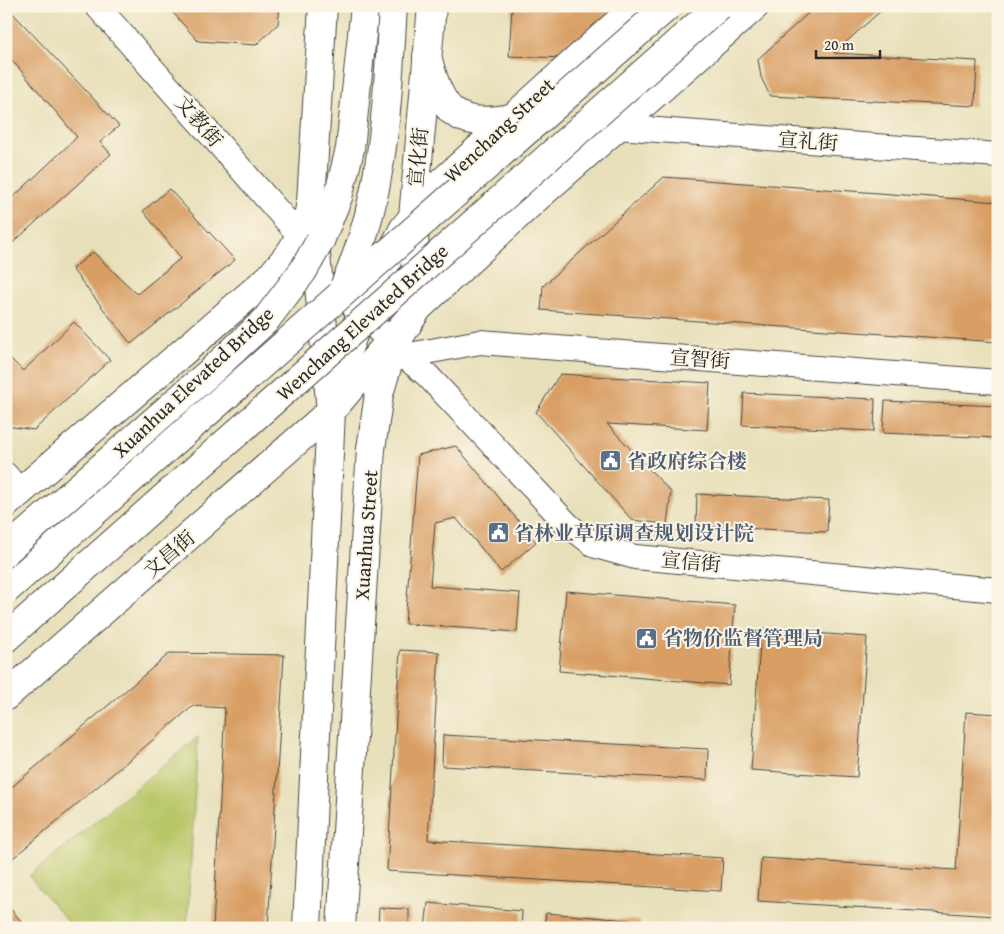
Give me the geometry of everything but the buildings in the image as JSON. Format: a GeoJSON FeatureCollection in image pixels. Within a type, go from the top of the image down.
{"type":"FeatureCollection","features":[{"type":"Feature","properties":{"kind":"main road"},"geometry":{"type":"LineString","coordinates":[[11,490],[270,276],[290,253],[306,227],[311,202],[323,6]]}},
{"type":"Feature","properties":{"kind":"main road","name":"Xuanhua Elevated Bridge"},"geometry":{"type":"LineString","coordinates":[[6,551],[210,372],[265,321],[303,271],[320,241],[338,197],[350,149],[366,6]]}},
{"type":"Feature","properties":{"kind":"main road"},"geometry":{"type":"LineString","coordinates":[[238,432],[306,351],[334,308],[360,253],[375,197],[386,124],[392,6]]}},
{"type":"Feature","properties":{"kind":"main road","name":"宣化街"},"geometry":{"type":"LineString","coordinates":[[418,308],[412,218],[432,6]]}},
{"type":"Feature","properties":{"kind":"main road","name":"Wenchang Street"},"geometry":{"type":"LineString","coordinates":[[331,411],[339,373],[361,313],[404,228],[442,181],[636,6]]}},
{"type":"Feature","properties":{"kind":"main road","name":"Wenchang Elevated Bridge"},"geometry":{"type":"LineString","coordinates":[[6,590],[668,6]]}},
{"type":"Feature","properties":{"kind":"main road","name":"Wenchang Elevated Bridge"},"geometry":{"type":"LineString","coordinates":[[6,638],[718,6]]}},
{"type":"Feature","properties":{"kind":"main road"},"geometry":{"type":"LineString","coordinates":[[418,308],[533,201],[755,6]]}},
{"type":"Feature","properties":{"kind":"main road"},"geometry":{"type":"LineString","coordinates":[[427,56],[436,88],[443,102],[455,114],[486,123],[511,118]]}},
{"type":"Feature","properties":{"kind":"main road"},"geometry":{"type":"LineString","coordinates":[[311,202],[331,411]]}},
{"type":"Feature","properties":{"kind":"main road","name":"文昌街"},"geometry":{"type":"LineString","coordinates":[[6,696],[331,411],[396,348],[418,308]]}},
{"type":"Feature","properties":{"kind":"main road","name":"Xuanhua Street"},"geometry":{"type":"LineString","coordinates":[[341,928],[371,449],[379,394],[396,348]]}},
{"type":"Feature","properties":{"kind":"main road","name":"Xuanhua Street"},"geometry":{"type":"LineString","coordinates":[[307,928],[331,411]]}},
{"type":"Feature","properties":{"kind":"street","name":"文教街"},"geometry":{"type":"LineString","coordinates":[[97,6],[300,236]]}},
{"type":"Feature","properties":{"kind":"street","name":"宣礼街"},"geometry":{"type":"LineString","coordinates":[[617,127],[998,155]]}},
{"type":"Feature","properties":{"kind":"street","name":"宣信街"},"geometry":{"type":"LineString","coordinates":[[318,272],[396,348],[427,374],[569,526],[596,546],[635,557],[998,590]]}},
{"type":"Feature","properties":{"kind":"street","name":"宣智街"},"geometry":{"type":"LineString","coordinates":[[396,348],[480,342],[998,382]]}},
{"type":"Feature","properties":{"kind":"green space"},"geometry":{"type":"Polygon","coordinates":[[[198,737],[187,928],[73,928],[29,876],[198,737]]]}},
{"type":"Feature","properties":{"kind":"place","name":"省政府综合楼"},"geometry":{"type":"Point","coordinates":[611,461]}},
{"type":"Feature","properties":{"kind":"place","name":"省林业草原调查规划设计院"},"geometry":{"type":"Point","coordinates":[498,533]}},
{"type":"Feature","properties":{"kind":"place","name":"省物价监督管理局"},"geometry":{"type":"Point","coordinates":[647,638]}}]}
